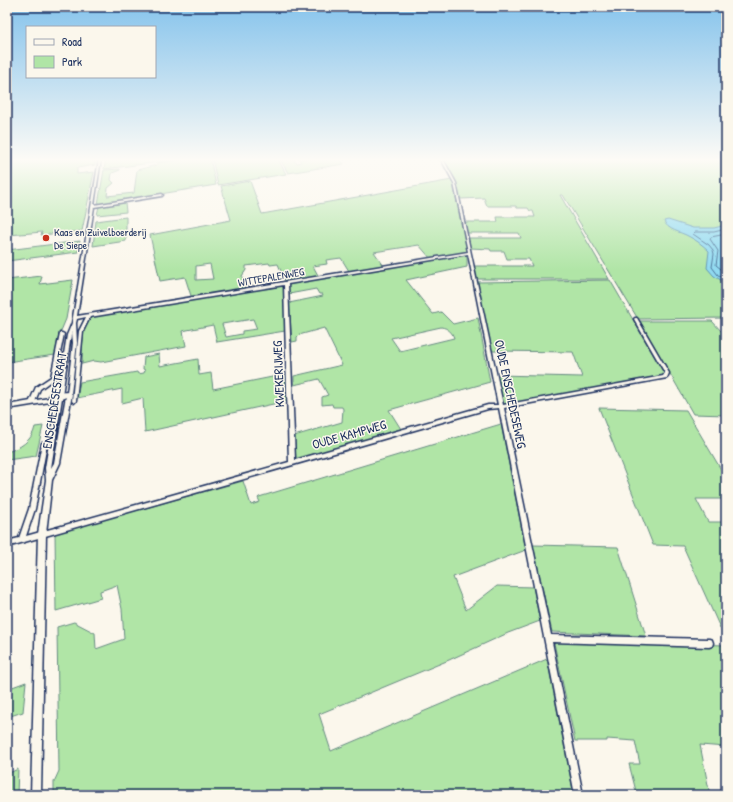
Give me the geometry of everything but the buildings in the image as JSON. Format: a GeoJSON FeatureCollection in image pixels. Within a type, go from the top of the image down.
{"type":"FeatureCollection","features":[{"type":"Feature","properties":{"kind":"main road"},"geometry":{"type":"LineString","coordinates":[[7,407],[68,394]]}},
{"type":"Feature","properties":{"kind":"main road","name":"ENSCHEDESESTRAAT"},"geometry":{"type":"LineString","coordinates":[[49,480],[57,463],[68,394]]}},
{"type":"Feature","properties":{"kind":"main road","name":"ENSCHEDESESTRAAT"},"geometry":{"type":"LineString","coordinates":[[36,795],[42,534],[49,480],[48,468],[59,396]]}},
{"type":"Feature","properties":{"kind":"main road"},"geometry":{"type":"LineString","coordinates":[[7,403],[33,401]]}},
{"type":"Feature","properties":{"kind":"street","name":"ENSCHEDESESTRAAT"},"geometry":{"type":"LineString","coordinates":[[59,396],[69,335],[74,321],[94,196]]}},
{"type":"Feature","properties":{"kind":"street"},"geometry":{"type":"LineString","coordinates":[[93,206],[153,196]]}},
{"type":"Feature","properties":{"kind":"street","name":"OUDE ENSCHEDESEWEG"},"geometry":{"type":"LineString","coordinates":[[458,196],[520,497],[579,795]]}},
{"type":"Feature","properties":{"kind":"street","name":"WITTEPALENWEG"},"geometry":{"type":"LineString","coordinates":[[74,321],[88,317],[286,283],[470,253]]}},
{"type":"Feature","properties":{"kind":"street","name":"KWEKERIJWEG"},"geometry":{"type":"LineString","coordinates":[[286,283],[292,463]]}},
{"type":"Feature","properties":{"kind":"street","name":"ENSCHEDESESTRAAT"},"geometry":{"type":"LineString","coordinates":[[74,401],[81,331],[88,317]]}},
{"type":"Feature","properties":{"kind":"street","name":"OUDE KAMPWEG"},"geometry":{"type":"LineString","coordinates":[[7,544],[488,407],[548,399],[666,377],[667,373],[636,319]]}},
{"type":"Feature","properties":{"kind":"street","name":"ENSCHEDESESTRAAT"},"geometry":{"type":"LineString","coordinates":[[68,394],[75,343],[74,321]]}},
{"type":"Feature","properties":{"kind":"street","name":"ENSCHEDESESTRAAT"},"geometry":{"type":"LineString","coordinates":[[33,401],[38,388],[53,378],[62,334]]}},
{"type":"Feature","properties":{"kind":"street","name":"ENSCHEDESESTRAAT"},"geometry":{"type":"LineString","coordinates":[[21,540],[32,509],[44,444]]}},
{"type":"Feature","properties":{"kind":"street"},"geometry":{"type":"LineString","coordinates":[[548,638],[709,643]]}},
{"type":"Feature","properties":{"kind":"green space"},"geometry":{"type":"Polygon","coordinates":[[[7,196],[89,196],[82,231],[41,235],[42,232],[9,235],[7,237],[7,196]]]}},
{"type":"Feature","properties":{"kind":"green space"},"geometry":{"type":"Polygon","coordinates":[[[99,196],[145,196],[98,204],[99,196]]]}},
{"type":"Feature","properties":{"kind":"green space"},"geometry":{"type":"Polygon","coordinates":[[[224,196],[256,196],[262,214],[360,196],[456,196],[468,251],[431,259],[419,245],[374,252],[384,266],[349,271],[341,258],[326,260],[327,264],[313,266],[319,277],[286,283],[278,264],[270,265],[269,263],[246,266],[246,270],[242,276],[246,290],[192,299],[185,277],[160,281],[150,235],[231,220],[224,196]],[[210,264],[196,266],[196,280],[213,279],[210,264]]]}},
{"type":"Feature","properties":{"kind":"green space"},"geometry":{"type":"Polygon","coordinates":[[[459,196],[561,196],[609,279],[476,279],[474,266],[532,266],[529,259],[507,259],[504,251],[470,248],[468,238],[521,238],[519,233],[467,233],[465,222],[498,222],[497,217],[535,217],[533,211],[530,211],[528,208],[517,208],[516,206],[487,206],[484,198],[460,199],[459,196]]]}},
{"type":"Feature","properties":{"kind":"green space"},"geometry":{"type":"Polygon","coordinates":[[[564,196],[726,196],[726,318],[638,319],[564,196]]]}},
{"type":"Feature","properties":{"kind":"green space"},"geometry":{"type":"Polygon","coordinates":[[[125,202],[126,212],[97,215],[99,206],[125,202]]]}},
{"type":"Feature","properties":{"kind":"green space"},"geometry":{"type":"Polygon","coordinates":[[[126,217],[126,241],[93,246],[96,221],[126,217]]]}},
{"type":"Feature","properties":{"kind":"green space"},"geometry":{"type":"Polygon","coordinates":[[[80,241],[78,252],[7,261],[7,250],[80,241]]]}},
{"type":"Feature","properties":{"kind":"green space"},"geometry":{"type":"Polygon","coordinates":[[[467,254],[467,267],[406,280],[433,314],[441,312],[453,324],[478,318],[490,382],[389,410],[401,429],[296,459],[294,436],[342,422],[343,409],[342,407],[333,407],[332,404],[322,405],[322,397],[328,395],[319,379],[294,385],[294,376],[342,365],[324,328],[299,335],[297,337],[297,341],[292,342],[289,303],[323,296],[322,294],[319,294],[316,289],[289,294],[288,286],[291,284],[467,254]],[[441,327],[391,338],[400,351],[454,338],[446,328],[441,327]]]}},
{"type":"Feature","properties":{"kind":"green space"},"geometry":{"type":"Polygon","coordinates":[[[42,276],[40,284],[73,280],[66,319],[58,338],[55,355],[7,362],[7,280],[42,276]]]}},
{"type":"Feature","properties":{"kind":"green space"},"geometry":{"type":"Polygon","coordinates":[[[610,280],[665,375],[504,405],[497,375],[582,377],[573,352],[492,351],[477,282],[610,280]]]}},
{"type":"Feature","properties":{"kind":"green space"},"geometry":{"type":"Polygon","coordinates":[[[281,286],[285,288],[285,331],[217,342],[213,325],[183,331],[186,346],[101,362],[94,361],[82,364],[82,345],[84,333],[88,322],[92,317],[281,286]],[[253,319],[222,324],[226,337],[242,334],[242,331],[257,329],[253,319]]]}},
{"type":"Feature","properties":{"kind":"green space"},"geometry":{"type":"Polygon","coordinates":[[[640,321],[712,321],[722,332],[726,332],[726,415],[693,414],[640,321]]]}},
{"type":"Feature","properties":{"kind":"green space"},"geometry":{"type":"Polygon","coordinates":[[[159,354],[160,366],[198,359],[199,375],[211,373],[213,389],[287,374],[287,401],[145,432],[143,398],[122,403],[122,389],[77,398],[80,382],[137,372],[138,374],[144,373],[144,357],[159,354]]]}},
{"type":"Feature","properties":{"kind":"green space"},"geometry":{"type":"Polygon","coordinates":[[[599,408],[686,410],[726,478],[726,499],[696,499],[708,522],[726,522],[726,641],[683,546],[653,545],[599,408]]]}},
{"type":"Feature","properties":{"kind":"green space"},"geometry":{"type":"Polygon","coordinates":[[[501,424],[526,550],[453,577],[466,610],[497,586],[533,587],[540,621],[508,633],[449,660],[319,714],[331,751],[547,659],[574,795],[54,795],[54,782],[59,771],[57,627],[74,622],[95,633],[96,649],[124,639],[122,609],[117,585],[100,591],[101,598],[56,611],[55,533],[243,481],[251,505],[260,502],[259,497],[501,424]]]}},
{"type":"Feature","properties":{"kind":"green space"},"geometry":{"type":"Polygon","coordinates":[[[43,426],[36,456],[7,460],[7,452],[25,443],[31,436],[35,427],[43,426]]]}},
{"type":"Feature","properties":{"kind":"green space"},"geometry":{"type":"Polygon","coordinates":[[[533,545],[618,547],[646,636],[552,632],[533,545]]]}},
{"type":"Feature","properties":{"kind":"green space"},"geometry":{"type":"Polygon","coordinates":[[[556,641],[726,645],[726,747],[700,745],[710,795],[637,795],[629,764],[640,764],[635,741],[607,739],[607,741],[575,741],[554,643],[556,641]]]}},
{"type":"Feature","properties":{"kind":"green space"},"geometry":{"type":"Polygon","coordinates":[[[26,682],[23,712],[7,717],[7,689],[26,682]]]}},
{"type":"Feature","properties":{"kind":"green space"},"geometry":{"type":"Polygon","coordinates":[[[18,769],[17,795],[7,795],[7,774],[18,769]]]}},
{"type":"Feature","properties":{"kind":"water"},"geometry":{"type":"Polygon","coordinates":[[[668,220],[693,228],[714,228],[726,225],[726,283],[714,276],[707,268],[709,251],[694,239],[668,227],[664,221],[668,220]]]}},
{"type":"Feature","properties":{"kind":"place","name":"Kaas en Zuivelboerderij De Siepe"},"geometry":{"type":"Point","coordinates":[46,238]}}]}
